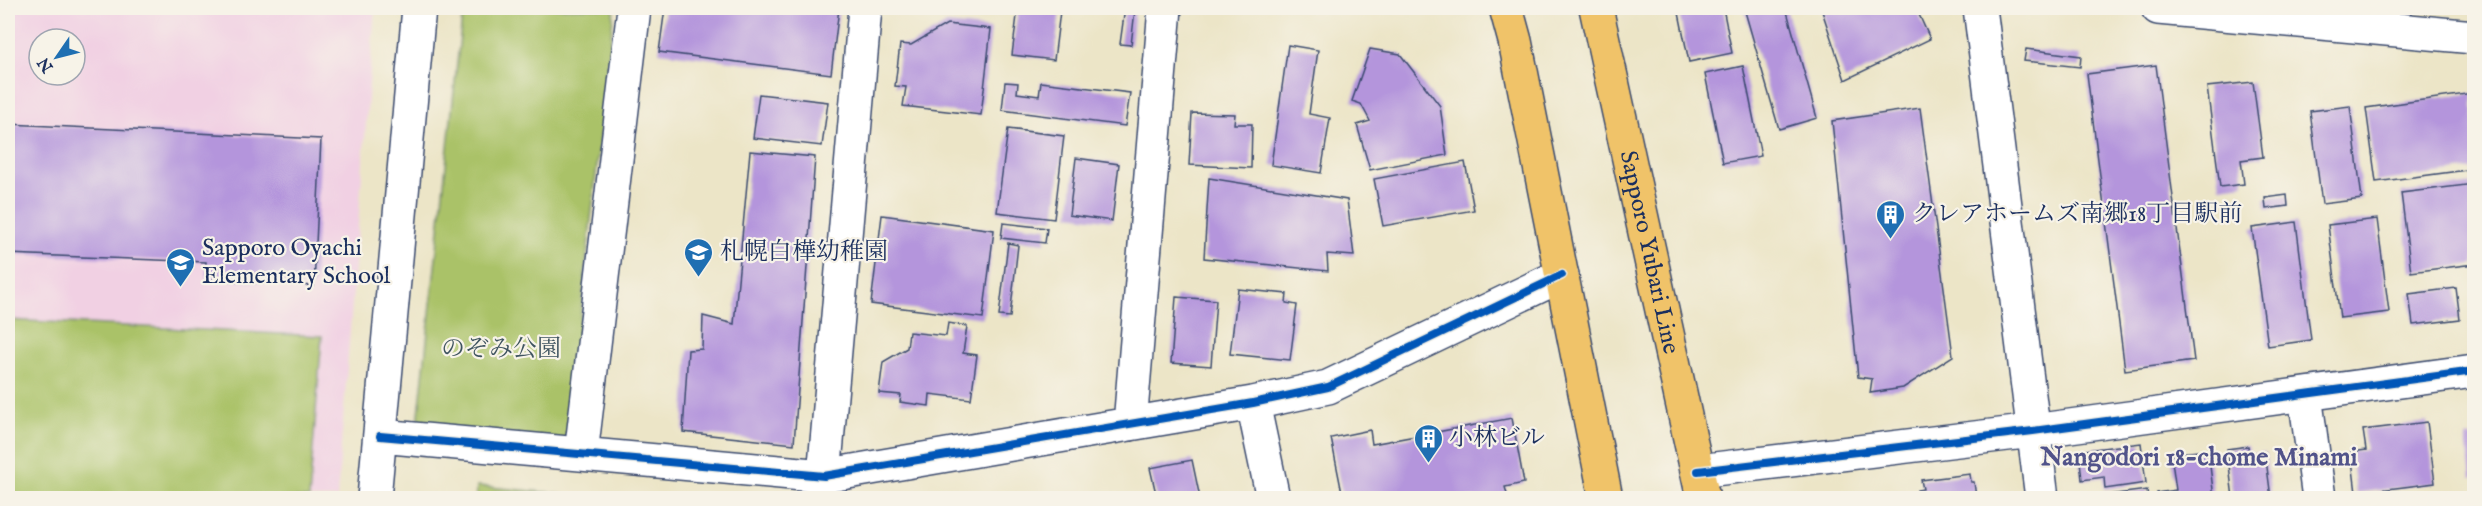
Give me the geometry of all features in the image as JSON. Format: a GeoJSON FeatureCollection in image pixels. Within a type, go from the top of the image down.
{"type":"FeatureCollection","features":[{"type":"Feature","properties":{"kind":"main road"},"geometry":{"type":"LineString","coordinates":[[1506,8],[1606,498]]}},
{"type":"Feature","properties":{"kind":"main road","name":"Sapporo Yubari Line"},"geometry":{"type":"LineString","coordinates":[[1596,8],[1700,485]]}},
{"type":"Feature","properties":{"kind":"street"},"geometry":{"type":"LineString","coordinates":[[374,498],[419,8]]}},
{"type":"Feature","properties":{"kind":"street"},"geometry":{"type":"LineString","coordinates":[[581,454],[634,8]]}},
{"type":"Feature","properties":{"kind":"street"},"geometry":{"type":"LineString","coordinates":[[824,476],[865,8]]}},
{"type":"Feature","properties":{"kind":"street"},"geometry":{"type":"LineString","coordinates":[[1130,424],[1165,8]]}},
{"type":"Feature","properties":{"kind":"street"},"geometry":{"type":"LineString","coordinates":[[1980,8],[2042,498]]}},
{"type":"Feature","properties":{"kind":"street"},"geometry":{"type":"LineString","coordinates":[[2158,8],[2475,37]]}},
{"type":"Feature","properties":{"kind":"street"},"geometry":{"type":"LineString","coordinates":[[380,436],[824,476],[1253,403],[1328,387],[1562,275]]}},
{"type":"Feature","properties":{"kind":"street"},"geometry":{"type":"LineString","coordinates":[[1700,485],[2033,431],[2475,371]]}},
{"type":"Feature","properties":{"kind":"street"},"geometry":{"type":"LineString","coordinates":[[2305,395],[2319,498]]}},
{"type":"Feature","properties":{"kind":"street"},"geometry":{"type":"LineString","coordinates":[[1253,403],[1273,498]]}},
{"type":"Feature","properties":{"kind":"shaded area","name":"Sapporo Oyachi Elementary School"},"geometry":{"type":"Polygon","coordinates":[[[8,8],[375,8],[337,498],[8,498],[8,8]]]}},
{"type":"Feature","properties":{"kind":"green space","name":"のぞみ公園"},"geometry":{"type":"Polygon","coordinates":[[[463,8],[614,8],[567,441],[418,424],[463,8]]]}},
{"type":"Feature","properties":{"kind":"green space"},"geometry":{"type":"Polygon","coordinates":[[[8,320],[322,336],[309,498],[8,498],[8,320]]]}},
{"type":"Feature","properties":{"kind":"green space"},"geometry":{"type":"Polygon","coordinates":[[[477,486],[564,494],[564,498],[476,498],[477,486]]]}},
{"type":"Feature","properties":{"kind":"building"},"geometry":{"type":"Polygon","coordinates":[[[665,8],[839,8],[831,74],[659,52],[665,8]]]}},
{"type":"Feature","properties":{"kind":"building"},"geometry":{"type":"Polygon","coordinates":[[[1018,8],[1060,11],[1054,60],[1012,55],[1018,8]]]}},
{"type":"Feature","properties":{"kind":"building"},"geometry":{"type":"Polygon","coordinates":[[[1125,8],[1135,10],[1131,45],[1120,44],[1125,8]]]}},
{"type":"Feature","properties":{"kind":"building"},"geometry":{"type":"Polygon","coordinates":[[[1678,8],[1723,8],[1732,53],[1689,62],[1678,8]]]}},
{"type":"Feature","properties":{"kind":"building"},"geometry":{"type":"Polygon","coordinates":[[[1744,8],[1786,8],[1817,118],[1779,129],[1744,8]]]}},
{"type":"Feature","properties":{"kind":"building"},"geometry":{"type":"Polygon","coordinates":[[[1821,8],[1916,8],[1930,39],[1845,80],[1821,8]]]}},
{"type":"Feature","properties":{"kind":"building"},"geometry":{"type":"Polygon","coordinates":[[[947,24],[991,29],[981,115],[903,106],[906,87],[895,86],[900,44],[911,45],[947,24]]]}},
{"type":"Feature","properties":{"kind":"building"},"geometry":{"type":"Polygon","coordinates":[[[1288,45],[1318,50],[1309,114],[1330,118],[1321,173],[1271,165],[1288,45]]]}},
{"type":"Feature","properties":{"kind":"building"},"geometry":{"type":"Polygon","coordinates":[[[1370,49],[1400,54],[1440,106],[1447,155],[1370,170],[1357,125],[1370,121],[1361,104],[1352,101],[1370,49]]]}},
{"type":"Feature","properties":{"kind":"building"},"geometry":{"type":"Polygon","coordinates":[[[2026,49],[2081,56],[2080,67],[2024,61],[2026,49]]]}},
{"type":"Feature","properties":{"kind":"building"},"geometry":{"type":"Polygon","coordinates":[[[2156,65],[2194,361],[2125,370],[2087,74],[2156,65]]]}},
{"type":"Feature","properties":{"kind":"building"},"geometry":{"type":"Polygon","coordinates":[[[1743,66],[1761,156],[1723,163],[1705,74],[1743,66]]]}},
{"type":"Feature","properties":{"kind":"building"},"geometry":{"type":"Polygon","coordinates":[[[1005,82],[1018,83],[1017,93],[1039,96],[1041,82],[1130,93],[1125,126],[1002,110],[1005,82]]]}},
{"type":"Feature","properties":{"kind":"building"},"geometry":{"type":"Polygon","coordinates":[[[2253,82],[2263,157],[2241,160],[2244,184],[2220,187],[2207,87],[2253,82]]]}},
{"type":"Feature","properties":{"kind":"building"},"geometry":{"type":"Polygon","coordinates":[[[2473,93],[2474,169],[2376,182],[2366,108],[2473,93]]]}},
{"type":"Feature","properties":{"kind":"building"},"geometry":{"type":"Polygon","coordinates":[[[759,94],[828,102],[822,146],[753,138],[759,94]]]}},
{"type":"Feature","properties":{"kind":"building"},"geometry":{"type":"Polygon","coordinates":[[[2350,106],[2362,199],[2322,204],[2310,111],[2350,106]]]}},
{"type":"Feature","properties":{"kind":"building","name":"クレアホームズ南郷18丁目駅前"},"geometry":{"type":"Polygon","coordinates":[[[1920,108],[1953,356],[1903,388],[1870,393],[1872,379],[1858,377],[1832,121],[1920,108]]]}},
{"type":"Feature","properties":{"kind":"building"},"geometry":{"type":"Polygon","coordinates":[[[1192,113],[1235,114],[1234,124],[1252,124],[1251,168],[1189,165],[1192,113]]]}},
{"type":"Feature","properties":{"kind":"building"},"geometry":{"type":"Polygon","coordinates":[[[8,124],[321,139],[314,286],[206,279],[206,262],[8,254],[8,124]]]}},
{"type":"Feature","properties":{"kind":"building"},"geometry":{"type":"Polygon","coordinates":[[[1008,129],[1064,136],[1054,219],[997,212],[1008,129]]]}},
{"type":"Feature","properties":{"kind":"building"},"geometry":{"type":"Polygon","coordinates":[[[750,151],[815,157],[794,444],[683,432],[688,350],[702,349],[703,316],[734,324],[750,151]]]}},
{"type":"Feature","properties":{"kind":"building"},"geometry":{"type":"Polygon","coordinates":[[[1076,158],[1119,164],[1112,221],[1069,215],[1076,158]]]}},
{"type":"Feature","properties":{"kind":"building"},"geometry":{"type":"Polygon","coordinates":[[[1465,162],[1474,210],[1383,226],[1374,179],[1465,162]]]}},
{"type":"Feature","properties":{"kind":"building"},"geometry":{"type":"Polygon","coordinates":[[[1209,178],[1347,200],[1354,256],[1327,254],[1328,271],[1204,258],[1209,178]]]}},
{"type":"Feature","properties":{"kind":"building"},"geometry":{"type":"Polygon","coordinates":[[[2474,184],[2474,264],[2411,272],[2401,193],[2474,184]]]}},
{"type":"Feature","properties":{"kind":"building"},"geometry":{"type":"Polygon","coordinates":[[[2287,195],[2288,206],[2266,209],[2265,198],[2287,195]]]}},
{"type":"Feature","properties":{"kind":"building"},"geometry":{"type":"Polygon","coordinates":[[[882,215],[994,230],[983,318],[871,304],[882,215]]]}},
{"type":"Feature","properties":{"kind":"building"},"geometry":{"type":"Polygon","coordinates":[[[2377,219],[2389,312],[2340,318],[2328,225],[2377,219]]]}},
{"type":"Feature","properties":{"kind":"building"},"geometry":{"type":"Polygon","coordinates":[[[2296,222],[2311,340],[2268,346],[2252,228],[2296,222]]]}},
{"type":"Feature","properties":{"kind":"building"},"geometry":{"type":"Polygon","coordinates":[[[1003,223],[1047,228],[1045,243],[1001,238],[1003,223]]]}},
{"type":"Feature","properties":{"kind":"building"},"geometry":{"type":"Polygon","coordinates":[[[1008,243],[1018,245],[1010,317],[999,316],[1008,243]]]}},
{"type":"Feature","properties":{"kind":"building"},"geometry":{"type":"Polygon","coordinates":[[[2456,288],[2460,319],[2413,325],[2409,294],[2456,288]]]}},
{"type":"Feature","properties":{"kind":"building"},"geometry":{"type":"Polygon","coordinates":[[[1238,289],[1287,294],[1286,303],[1297,305],[1290,360],[1230,354],[1238,289]]]}},
{"type":"Feature","properties":{"kind":"building"},"geometry":{"type":"Polygon","coordinates":[[[1176,297],[1216,300],[1211,366],[1171,363],[1176,297]]]}},
{"type":"Feature","properties":{"kind":"building"},"geometry":{"type":"Polygon","coordinates":[[[948,323],[967,326],[963,353],[977,355],[971,399],[930,394],[929,406],[900,402],[901,395],[879,393],[883,362],[907,348],[909,332],[946,336],[948,323]]]}},
{"type":"Feature","properties":{"kind":"building","name":"小林ビル"},"geometry":{"type":"Polygon","coordinates":[[[1512,418],[1524,483],[1505,487],[1508,498],[1343,498],[1331,438],[1370,430],[1372,444],[1512,418]]]}},
{"type":"Feature","properties":{"kind":"building"},"geometry":{"type":"Polygon","coordinates":[[[2427,422],[2435,483],[2356,493],[2351,452],[2366,450],[2363,430],[2427,422]]]}},
{"type":"Feature","properties":{"kind":"building"},"geometry":{"type":"Polygon","coordinates":[[[2474,437],[2474,477],[2471,478],[2466,438],[2474,437]]]}},
{"type":"Feature","properties":{"kind":"building"},"geometry":{"type":"Polygon","coordinates":[[[2141,443],[2146,483],[2105,489],[2104,477],[2082,480],[2079,451],[2141,443]]]}},
{"type":"Feature","properties":{"kind":"building"},"geometry":{"type":"Polygon","coordinates":[[[2248,446],[2249,454],[2265,452],[2271,498],[2233,498],[2227,449],[2248,446]]]}},
{"type":"Feature","properties":{"kind":"building"},"geometry":{"type":"Polygon","coordinates":[[[2208,450],[2214,498],[2157,498],[2157,493],[2176,490],[2171,454],[2208,450]]]}},
{"type":"Feature","properties":{"kind":"building"},"geometry":{"type":"Polygon","coordinates":[[[1192,460],[1200,498],[1157,498],[1150,468],[1192,460]]]}},
{"type":"Feature","properties":{"kind":"building"},"geometry":{"type":"Polygon","coordinates":[[[1970,474],[1971,482],[1974,482],[1976,498],[1918,498],[1917,490],[1923,489],[1921,480],[1970,474]]]}},
{"type":"Feature","properties":{"kind":"building"},"geometry":{"type":"Polygon","coordinates":[[[2147,490],[2148,498],[2110,498],[2109,495],[2147,490]]]}},
{"type":"Feature","properties":{"kind":"cycle path"},"geometry":{"type":"LineString","coordinates":[[380,436],[824,476],[1253,403],[1328,387],[1562,275]]}},
{"type":"Feature","properties":{"kind":"cycle path"},"geometry":{"type":"LineString","coordinates":[[1698,471],[2033,431],[2474,371]]}},
{"type":"Feature","properties":{"kind":"place","name":"クレアホームズ南郷18丁目駅前"},"geometry":{"type":"Point","coordinates":[1891,240]}},
{"type":"Feature","properties":{"kind":"place","name":"札幌白樺幼稚園"},"geometry":{"type":"Point","coordinates":[699,278]}},
{"type":"Feature","properties":{"kind":"place","name":"Sapporo Oyachi Elementary School"},"geometry":{"type":"Point","coordinates":[181,288]}},
{"type":"Feature","properties":{"kind":"place","name":"小林ビル"},"geometry":{"type":"Point","coordinates":[1428,464]}},
{"type":"Feature","properties":{"kind":"district","name":"Nangodori 18-chome Minami"},"geometry":{"type":"Point","coordinates":[2199,457]}}]}
